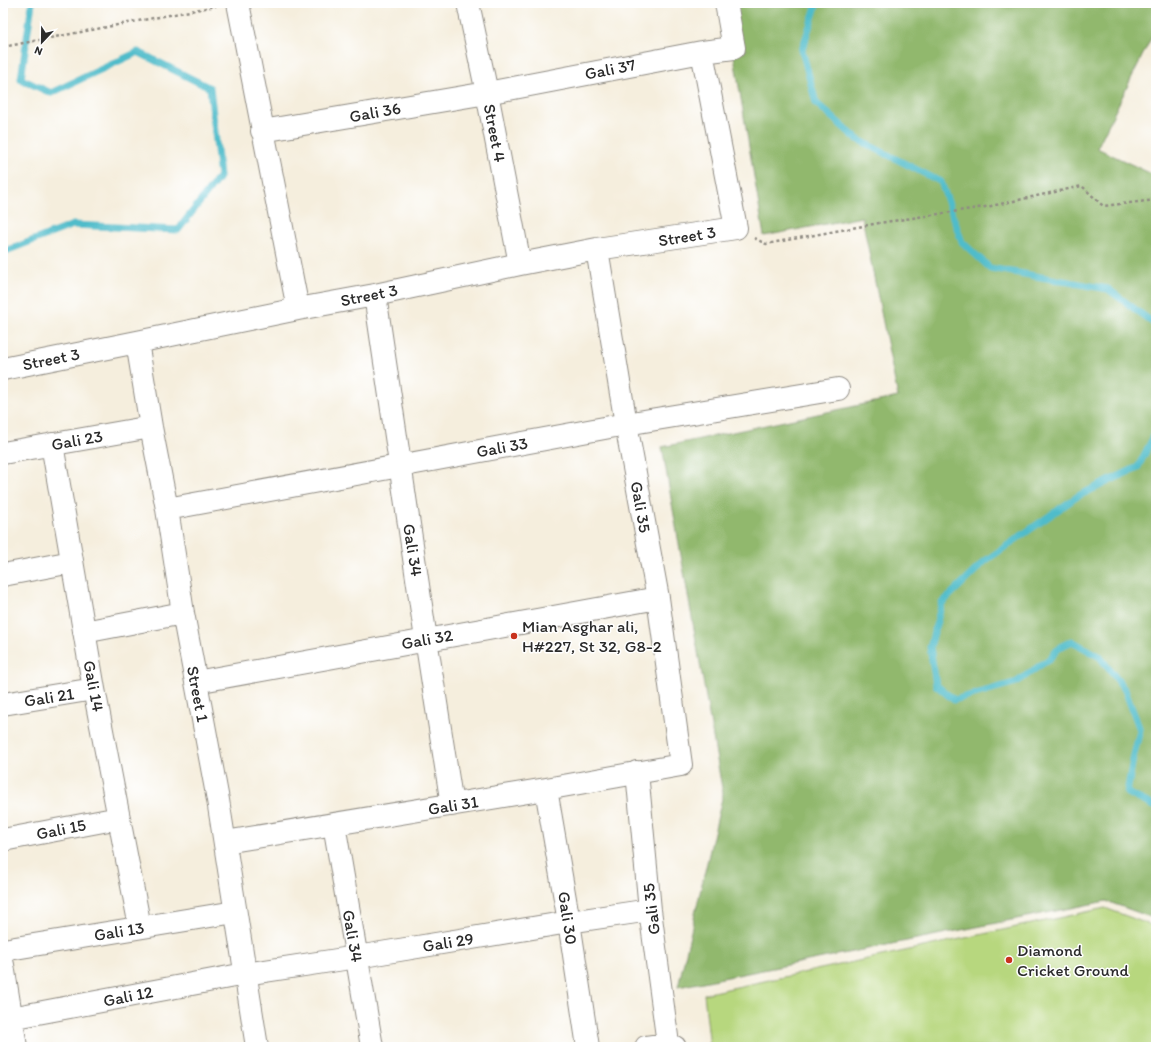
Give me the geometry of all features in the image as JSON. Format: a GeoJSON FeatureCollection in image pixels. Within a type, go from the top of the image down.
{"type":"FeatureCollection","features":[{"type":"Feature","properties":{"kind":"street","name":"Street 4"},"geometry":{"type":"LineString","coordinates":[[468,3],[487,92],[520,264]]}},
{"type":"Feature","properties":{"kind":"street","name":"Gali 37"},"geometry":{"type":"LineString","coordinates":[[487,92],[702,52],[734,48],[726,3]]}},
{"type":"Feature","properties":{"kind":"street"},"geometry":{"type":"LineString","coordinates":[[227,4],[262,131],[298,309]]}},
{"type":"Feature","properties":{"kind":"street"},"geometry":{"type":"LineString","coordinates":[[702,52],[736,228]]}},
{"type":"Feature","properties":{"kind":"street","name":"Gali 36"},"geometry":{"type":"LineString","coordinates":[[262,131],[487,92]]}},
{"type":"Feature","properties":{"kind":"street","name":"Street 3"},"geometry":{"type":"LineString","coordinates":[[3,369],[298,309],[375,295],[520,264],[736,228]]}},
{"type":"Feature","properties":{"kind":"street","name":"Gali 35"},"geometry":{"type":"LineString","coordinates":[[598,250],[626,424],[658,598],[681,765]]}},
{"type":"Feature","properties":{"kind":"street","name":"Gali 34"},"geometry":{"type":"LineString","coordinates":[[375,295],[452,805]]}},
{"type":"Feature","properties":{"kind":"street","name":"Street 1"},"geometry":{"type":"LineString","coordinates":[[137,342],[151,427],[167,509],[183,613],[225,842],[257,1047]]}},
{"type":"Feature","properties":{"kind":"street","name":"Gali 33"},"geometry":{"type":"LineString","coordinates":[[167,509],[626,424],[838,389]]}},
{"type":"Feature","properties":{"kind":"street","name":"Gali 23"},"geometry":{"type":"LineString","coordinates":[[3,453],[151,427]]}},
{"type":"Feature","properties":{"kind":"street","name":"Gali 14"},"geometry":{"type":"LineString","coordinates":[[52,444],[94,689],[140,928]]}},
{"type":"Feature","properties":{"kind":"street"},"geometry":{"type":"LineString","coordinates":[[3,575],[72,562]]}},
{"type":"Feature","properties":{"kind":"street","name":"Gali 32"},"geometry":{"type":"LineString","coordinates":[[196,682],[658,598]]}},
{"type":"Feature","properties":{"kind":"street"},"geometry":{"type":"LineString","coordinates":[[84,632],[183,613]]}},
{"type":"Feature","properties":{"kind":"street","name":"Gali 21"},"geometry":{"type":"LineString","coordinates":[[3,704],[94,689]]}},
{"type":"Feature","properties":{"kind":"street","name":"Gali 31"},"geometry":{"type":"LineString","coordinates":[[225,842],[452,805],[681,765]]}},
{"type":"Feature","properties":{"kind":"street","name":"Gali 35"},"geometry":{"type":"LineString","coordinates":[[637,772],[650,910],[672,1046]]}},
{"type":"Feature","properties":{"kind":"street","name":"Gali 30"},"geometry":{"type":"LineString","coordinates":[[546,789],[569,922],[588,1047]]}},
{"type":"Feature","properties":{"kind":"street","name":"Gali 15"},"geometry":{"type":"LineString","coordinates":[[3,840],[119,818]]}},
{"type":"Feature","properties":{"kind":"street","name":"Gali 34"},"geometry":{"type":"LineString","coordinates":[[334,824],[372,1047]]}},
{"type":"Feature","properties":{"kind":"street","name":"Gali 29"},"geometry":{"type":"LineString","coordinates":[[245,974],[650,910]]}},
{"type":"Feature","properties":{"kind":"street","name":"Gali 13"},"geometry":{"type":"LineString","coordinates":[[3,950],[235,912]]}},
{"type":"Feature","properties":{"kind":"street"},"geometry":{"type":"LineString","coordinates":[[3,965],[16,1047]]}},
{"type":"Feature","properties":{"kind":"street","name":"Gali 12"},"geometry":{"type":"LineString","coordinates":[[11,1018],[245,974]]}},
{"type":"Feature","properties":{"kind":"street"},"geometry":{"type":"LineString","coordinates":[[646,1047],[672,1046]]}},
{"type":"Feature","properties":{"kind":"path"},"geometry":{"type":"LineString","coordinates":[[3,47],[227,4]]}},
{"type":"Feature","properties":{"kind":"path"},"geometry":{"type":"LineString","coordinates":[[736,228],[766,244],[879,223],[991,206],[1082,186],[1103,206],[1156,200]]}},
{"type":"Feature","properties":{"kind":"green space"},"geometry":{"type":"Polygon","coordinates":[[[725,3],[1156,3],[1156,28],[1097,148],[1156,176],[1156,919],[1106,901],[678,987],[723,794],[662,447],[898,397],[862,217],[764,236],[725,3]]]}},
{"type":"Feature","properties":{"kind":"green space","name":"Diamond Cricket Ground"},"geometry":{"type":"Polygon","coordinates":[[[1105,908],[1156,927],[1156,1047],[710,1047],[704,994],[1105,908]]]}},
{"type":"Feature","properties":{"kind":"waterway"},"geometry":{"type":"LineString","coordinates":[[3,252],[73,225],[178,230],[220,176],[210,88],[138,52],[51,93],[21,79],[32,3]]}},
{"type":"Feature","properties":{"kind":"waterway"},"geometry":{"type":"LineString","coordinates":[[817,3],[802,50],[816,103],[857,139],[941,182],[962,242],[990,268],[1108,289],[1156,325]]}},
{"type":"Feature","properties":{"kind":"waterway"},"geometry":{"type":"LineString","coordinates":[[1156,432],[1138,467],[1078,496],[985,561],[942,603],[930,647],[936,685],[954,700],[1017,682],[1049,659],[1060,647],[1072,641],[1100,657],[1125,690],[1140,730],[1127,793],[1156,807]]}},
{"type":"Feature","properties":{"kind":"place","name":"Mian Asghar ali, H#227, St 32, G8-2"},"geometry":{"type":"Point","coordinates":[514,636]}},
{"type":"Feature","properties":{"kind":"place","name":"Diamond Cricket Ground"},"geometry":{"type":"Point","coordinates":[1009,960]}}]}
